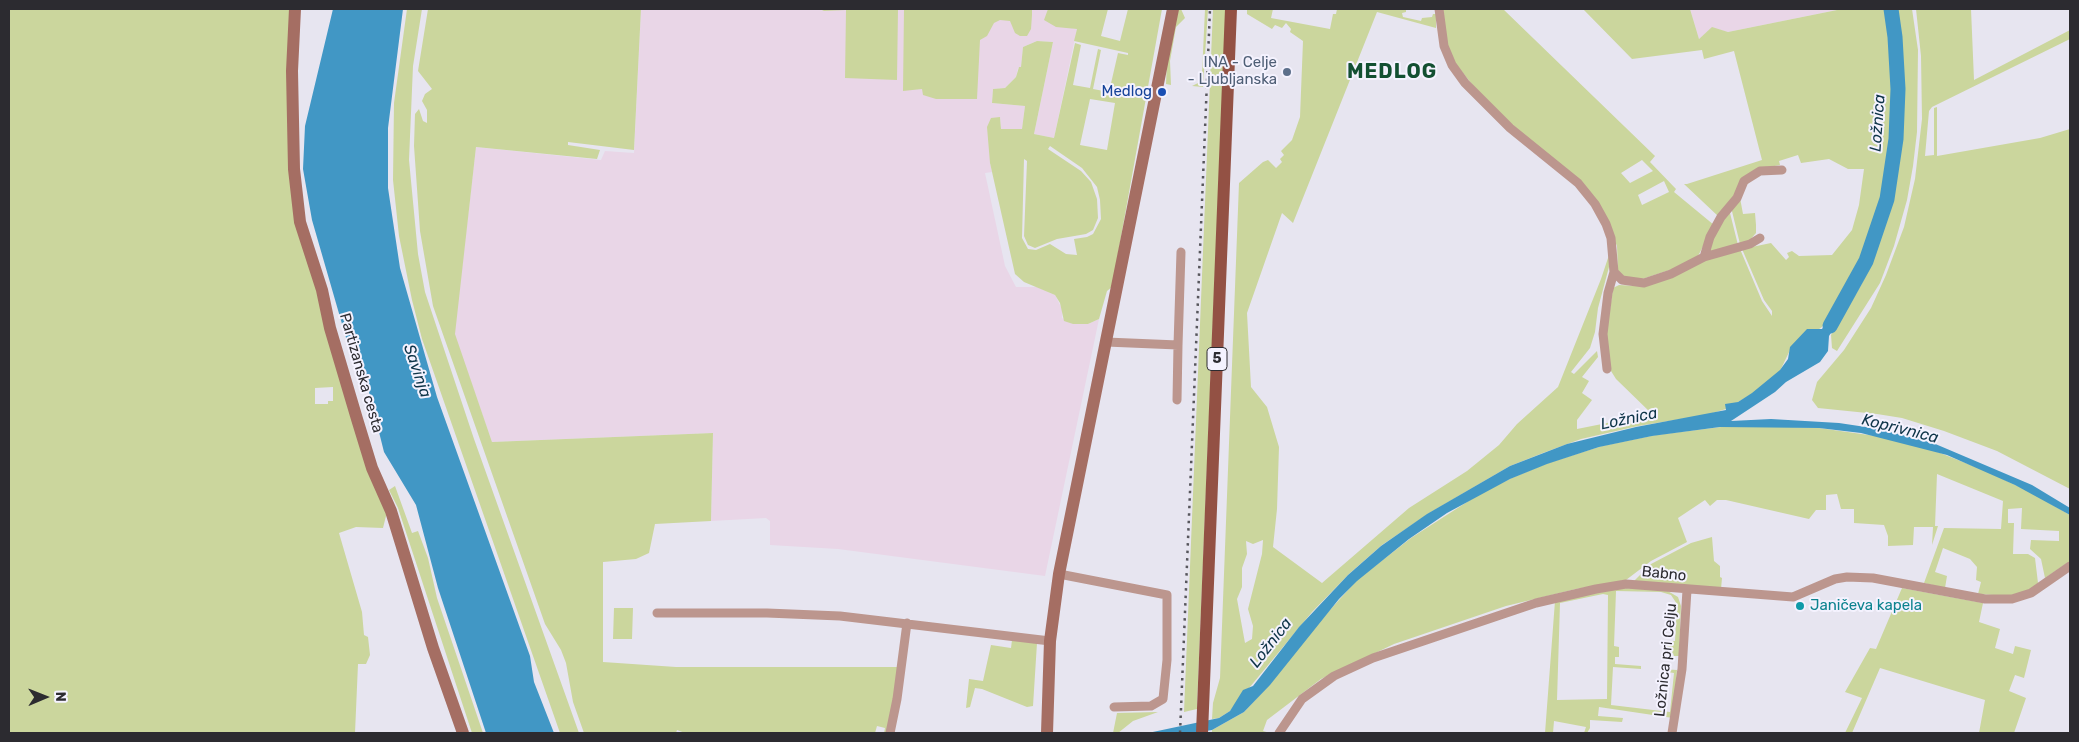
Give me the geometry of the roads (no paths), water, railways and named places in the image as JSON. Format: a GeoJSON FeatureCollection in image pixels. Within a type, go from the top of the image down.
{"type":"FeatureCollection","features":[{"type":"Feature","properties":{"kind":"main road","name":"5"},"geometry":{"type":"LineString","coordinates":[[1202,733],[1231,9]]}},
{"type":"Feature","properties":{"kind":"street","name":"Partizanska cesta"},"geometry":{"type":"LineString","coordinates":[[295,9],[292,71],[294,160],[300,222],[322,290],[330,328],[347,380],[356,419],[372,468],[391,510],[433,648],[463,733]]}},
{"type":"Feature","properties":{"kind":"street"},"geometry":{"type":"LineString","coordinates":[[1047,733],[1050,640],[1058,574],[1173,9]]}},
{"type":"Feature","properties":{"kind":"street"},"geometry":{"type":"LineString","coordinates":[[1439,9],[1444,46],[1452,65],[1465,83],[1510,128],[1578,183],[1595,204],[1611,238],[1614,272],[1608,293],[1603,334],[1607,369]]}},
{"type":"Feature","properties":{"kind":"street"},"geometry":{"type":"LineString","coordinates":[[1704,256],[1710,237],[1721,217],[1736,198],[1744,181],[1760,171],[1782,170]]}},
{"type":"Feature","properties":{"kind":"street"},"geometry":{"type":"LineString","coordinates":[[1614,272],[1622,280],[1644,283],[1671,274],[1704,256],[1750,244],[1760,238]]}},
{"type":"Feature","properties":{"kind":"street"},"geometry":{"type":"LineString","coordinates":[[1177,400],[1181,252]]}},
{"type":"Feature","properties":{"kind":"street"},"geometry":{"type":"LineString","coordinates":[[1106,342],[1178,345]]}},
{"type":"Feature","properties":{"kind":"street","name":"Babno"},"geometry":{"type":"LineString","coordinates":[[1279,733],[1302,699],[1334,676],[1382,654],[1536,603],[1596,589],[1626,584],[1793,597],[1835,579],[1847,577],[1908,584],[1985,600],[2012,599],[2031,594],[2070,566]]}},
{"type":"Feature","properties":{"kind":"street"},"geometry":{"type":"LineString","coordinates":[[1058,574],[1167,594],[1167,660],[1163,699],[1151,706],[1114,707]]}},
{"type":"Feature","properties":{"kind":"street","name":"Ložnica pri Celju"},"geometry":{"type":"LineString","coordinates":[[1672,733],[1682,669],[1687,590]]}},
{"type":"Feature","properties":{"kind":"street"},"geometry":{"type":"LineString","coordinates":[[657,613],[767,612],[840,616],[1050,640]]}},
{"type":"Feature","properties":{"kind":"street"},"geometry":{"type":"LineString","coordinates":[[890,733],[907,623]]}},
{"type":"Feature","properties":{"kind":"water","name":"Savinja"},"geometry":{"type":"Polygon","coordinates":[[[333,9],[403,9],[388,128],[388,188],[400,268],[437,397],[530,656],[534,682],[554,733],[486,733],[438,588],[416,505],[384,452],[369,392],[353,362],[312,220],[303,169],[305,126],[333,9]]]}},
{"type":"Feature","properties":{"kind":"water"},"geometry":{"type":"Polygon","coordinates":[[[1835,309],[1846,309],[1829,336],[1828,351],[1820,362],[1786,382],[1775,392],[1731,421],[1771,419],[1839,423],[1879,429],[1933,443],[2032,485],[2070,508],[2070,515],[2015,485],[1947,455],[1861,433],[1819,428],[1720,427],[1652,436],[1599,447],[1547,464],[1510,479],[1447,513],[1409,539],[1357,581],[1339,599],[1270,685],[1244,712],[1212,730],[1194,733],[1148,733],[1219,718],[1230,711],[1243,690],[1253,686],[1299,627],[1348,575],[1381,546],[1427,514],[1510,466],[1567,444],[1636,427],[1726,410],[1725,404],[1738,402],[1780,370],[1788,359],[1790,347],[1807,329],[1822,329],[1835,309]]]}},
{"type":"Feature","properties":{"kind":"waterway","name":"Ložnica"},"geometry":{"type":"LineString","coordinates":[[1830,326],[1866,261],[1887,199],[1896,139],[1898,89],[1895,37],[1891,9]]}},
{"type":"Feature","properties":{"kind":"railway"},"geometry":{"type":"LineString","coordinates":[[1180,733],[1210,9]]}},
{"type":"Feature","properties":{"kind":"place","name":"INA - Celje - Ljubljanska"},"geometry":{"type":"Point","coordinates":[1287,72]}},
{"type":"Feature","properties":{"kind":"place","name":"Medlog"},"geometry":{"type":"Point","coordinates":[1162,92]}},
{"type":"Feature","properties":{"kind":"place","name":"Janičeva kapela"},"geometry":{"type":"Point","coordinates":[1800,606]}},
{"type":"Feature","properties":{"kind":"district","name":"MEDLOG"},"geometry":{"type":"Point","coordinates":[1392,72]}},
{"type":"Feature","properties":{"kind":"water label","name":"Koprivnica"},"geometry":{"type":"Point","coordinates":[1900,429]}}]}
